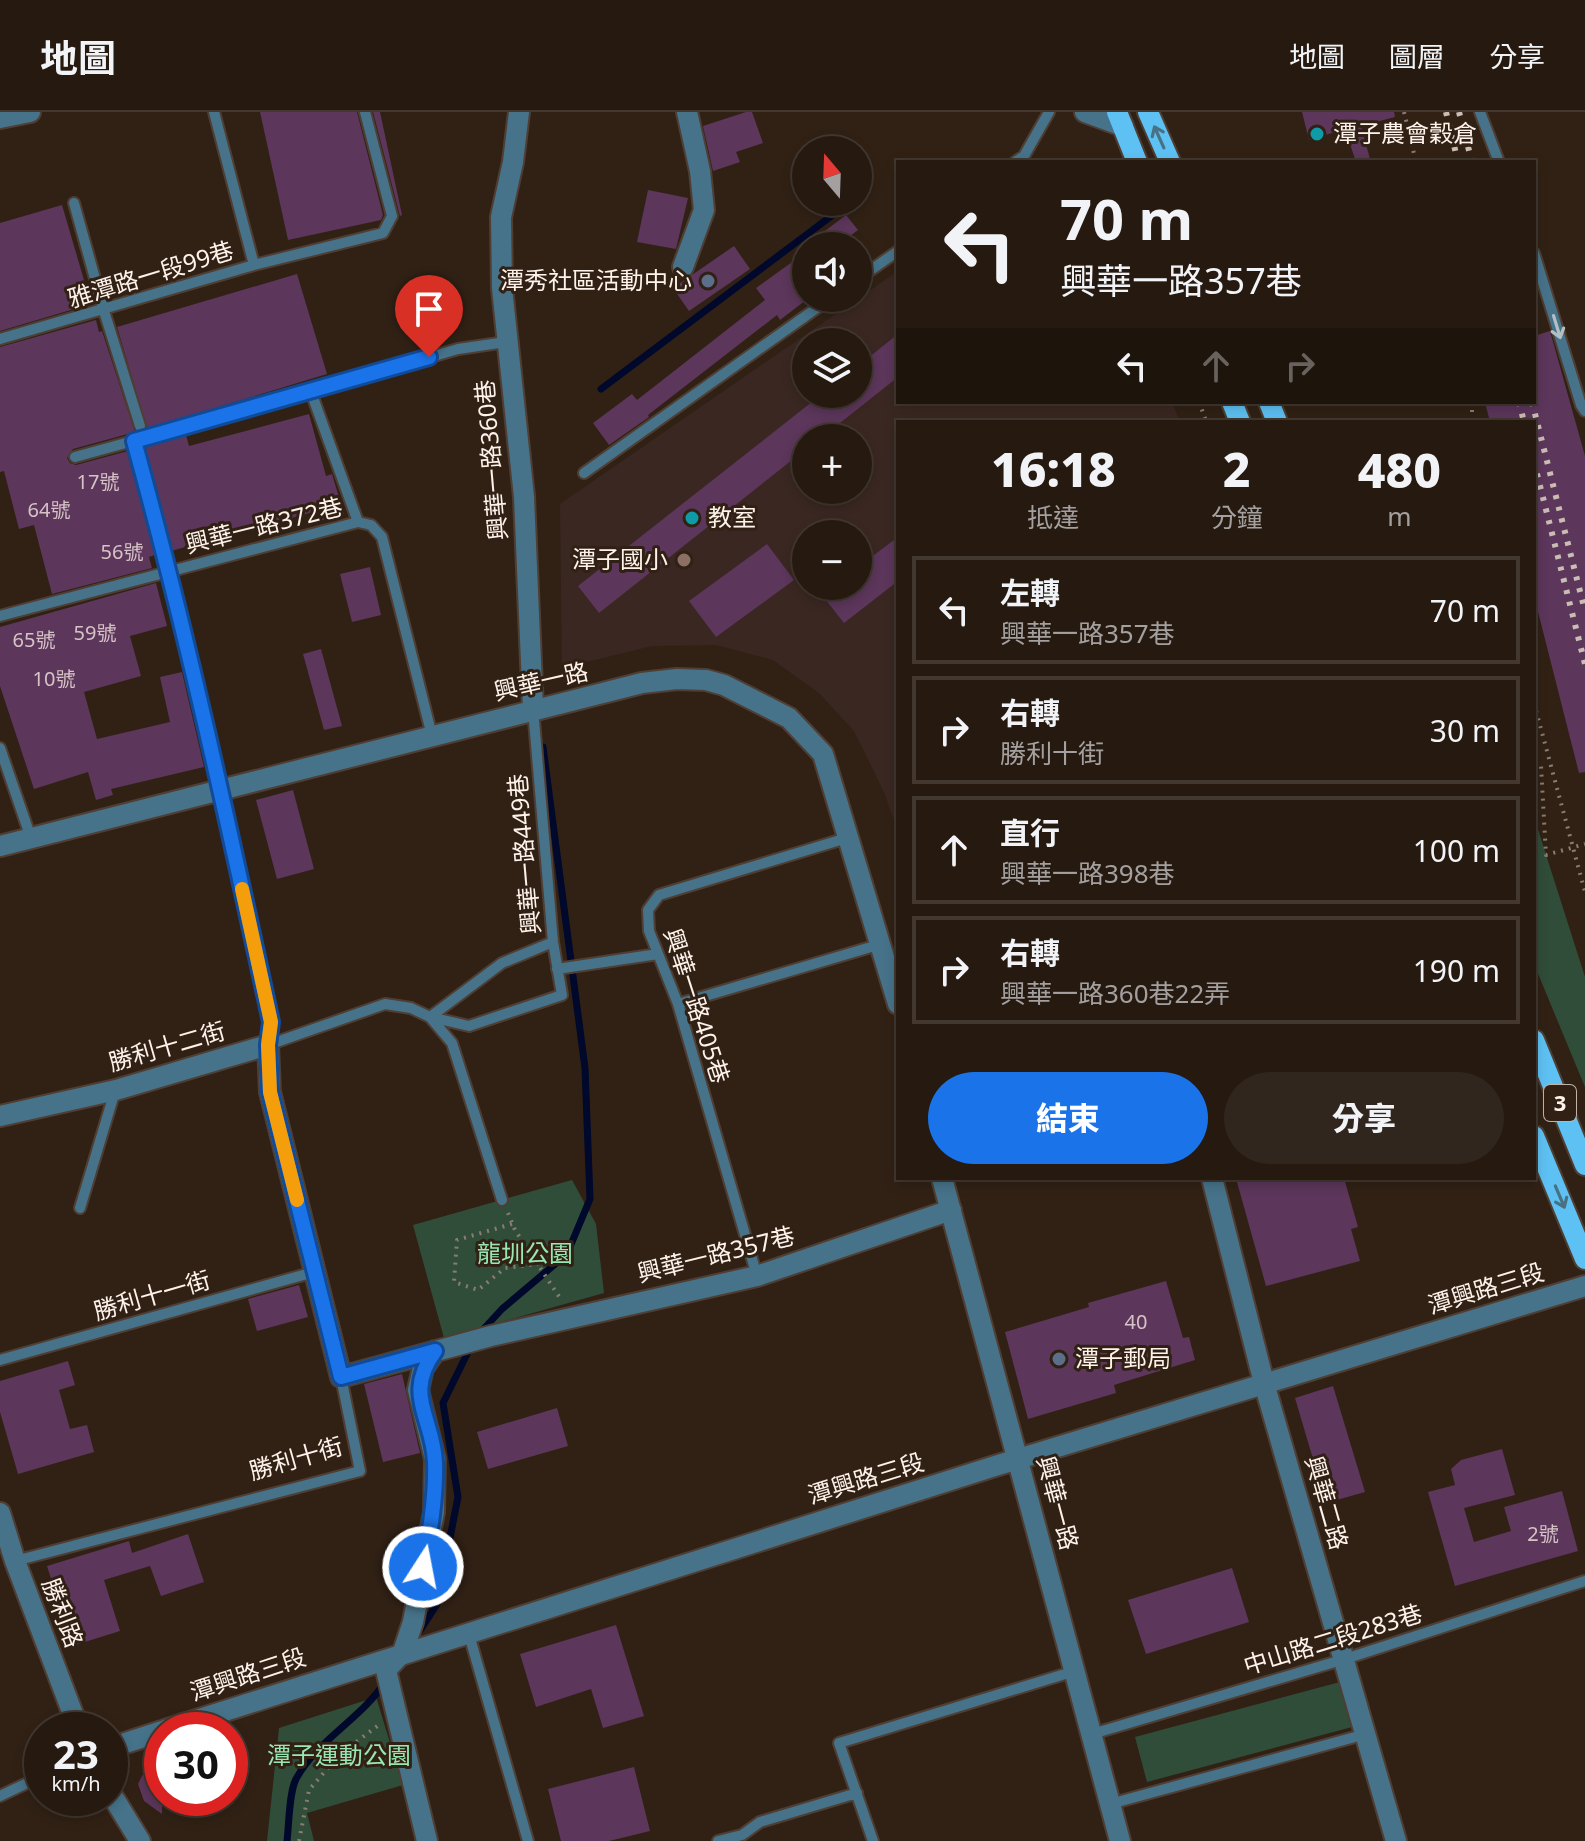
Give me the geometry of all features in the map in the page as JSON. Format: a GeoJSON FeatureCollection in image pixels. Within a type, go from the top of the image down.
{"type":"FeatureCollection","features":[{"type":"Feature","properties":{"kind":"main road"},"geometry":{"type":"LineString","coordinates":[[1148,112],[1169,160]]}},
{"type":"Feature","properties":{"kind":"main road"},"geometry":{"type":"LineString","coordinates":[[1120,119],[1136,160]]}},
{"type":"Feature","properties":{"kind":"main road","name":"3"},"geometry":{"type":"LineString","coordinates":[[1536,1045],[1585,1165]]}},
{"type":"Feature","properties":{"kind":"main road","name":"3"},"geometry":{"type":"LineString","coordinates":[[1536,1141],[1585,1259]]}},
{"type":"Feature","properties":{"kind":"street"},"geometry":{"type":"LineString","coordinates":[[0,118],[30,112]]}},
{"type":"Feature","properties":{"kind":"street","name":"興華一路360巷"},"geometry":{"type":"LineString","coordinates":[[519,112],[513,162],[501,217],[506,342],[524,497],[533,709]]}},
{"type":"Feature","properties":{"kind":"street"},"geometry":{"type":"LineString","coordinates":[[683,267],[704,210],[700,171],[687,112]]}},
{"type":"Feature","properties":{"kind":"street"},"geometry":{"type":"LineString","coordinates":[[1085,112],[1120,119]]}},
{"type":"Feature","properties":{"kind":"street","name":"興華一路"},"geometry":{"type":"LineString","coordinates":[[0,846],[642,683],[706,680],[724,685],[789,718],[823,754],[896,997]]}},
{"type":"Feature","properties":{"kind":"street","name":"勝利十二街"},"geometry":{"type":"LineString","coordinates":[[0,1116],[116,1090],[268,1045]]}},
{"type":"Feature","properties":{"kind":"street","name":"勝利十街"},"geometry":{"type":"LineString","coordinates":[[268,1045],[270,1092],[341,1377]]}},
{"type":"Feature","properties":{"kind":"street","name":"興華一路"},"geometry":{"type":"LineString","coordinates":[[943,1180],[1120,1841]]}},
{"type":"Feature","properties":{"kind":"street","name":"興華二路"},"geometry":{"type":"LineString","coordinates":[[1213,1180],[1264,1383],[1396,1841]]}},
{"type":"Feature","properties":{"kind":"street","name":"興華一路357巷"},"geometry":{"type":"LineString","coordinates":[[435,1351],[757,1276],[951,1210]]}},
{"type":"Feature","properties":{"kind":"street","name":"潭興路三段"},"geometry":{"type":"LineString","coordinates":[[219,1712],[1018,1458],[1585,1286]]}},
{"type":"Feature","properties":{"kind":"street"},"geometry":{"type":"LineString","coordinates":[[341,1377],[435,1351]]}},
{"type":"Feature","properties":{"kind":"street"},"geometry":{"type":"LineString","coordinates":[[427,1841],[386,1670],[411,1650],[413,1622],[434,1512],[435,1459],[418,1390],[423,1368],[435,1351]]}},
{"type":"Feature","properties":{"kind":"street","name":"勝利路"},"geometry":{"type":"LineString","coordinates":[[0,1513],[72,1712]]}},
{"type":"Feature","properties":{"kind":"street"},"geometry":{"type":"LineString","coordinates":[[125,1816],[140,1841]]}},
{"type":"Feature","properties":{"kind":"lane","name":"雅潭路一段99巷"},"geometry":{"type":"LineString","coordinates":[[0,339],[254,265],[214,112]]}},
{"type":"Feature","properties":{"kind":"lane"},"geometry":{"type":"LineString","coordinates":[[254,265],[383,233],[392,216],[365,112]]}},
{"type":"Feature","properties":{"kind":"lane"},"geometry":{"type":"LineString","coordinates":[[1018,160],[1024,156],[1049,112]]}},
{"type":"Feature","properties":{"kind":"lane"},"geometry":{"type":"LineString","coordinates":[[1480,112],[1498,160]]}},
{"type":"Feature","properties":{"kind":"lane"},"geometry":{"type":"LineString","coordinates":[[74,203],[140,426]]}},
{"type":"Feature","properties":{"kind":"lane"},"geometry":{"type":"LineString","coordinates":[[872,269],[896,252]]}},
{"type":"Feature","properties":{"kind":"lane"},"geometry":{"type":"LineString","coordinates":[[1536,259],[1585,411]]}},
{"type":"Feature","properties":{"kind":"lane"},"geometry":{"type":"LineString","coordinates":[[584,473],[811,312]]}},
{"type":"Feature","properties":{"kind":"lane"},"geometry":{"type":"LineString","coordinates":[[75,457],[458,349],[506,342]]}},
{"type":"Feature","properties":{"kind":"lane"},"geometry":{"type":"LineString","coordinates":[[311,392],[358,522]]}},
{"type":"Feature","properties":{"kind":"lane"},"geometry":{"type":"LineString","coordinates":[[134,441],[169,570],[221,790],[271,1022],[268,1045]]}},
{"type":"Feature","properties":{"kind":"lane","name":"興華一路372巷"},"geometry":{"type":"LineString","coordinates":[[0,616],[358,522],[371,525],[382,537],[432,736]]}},
{"type":"Feature","properties":{"kind":"lane","name":"興華一路449巷"},"geometry":{"type":"LineString","coordinates":[[533,709],[553,942],[562,969],[562,995]]}},
{"type":"Feature","properties":{"kind":"lane"},"geometry":{"type":"LineString","coordinates":[[0,748],[31,838]]}},
{"type":"Feature","properties":{"kind":"lane","name":"興華一路405巷"},"geometry":{"type":"LineString","coordinates":[[757,1276],[678,1004],[649,931],[648,910],[659,895],[850,837]]}},
{"type":"Feature","properties":{"kind":"lane"},"geometry":{"type":"LineString","coordinates":[[502,1200],[452,1043],[430,1017],[502,963],[553,942]]}},
{"type":"Feature","properties":{"kind":"lane"},"geometry":{"type":"LineString","coordinates":[[678,1004],[871,947]]}},
{"type":"Feature","properties":{"kind":"lane"},"geometry":{"type":"LineString","coordinates":[[562,969],[658,954]]}},
{"type":"Feature","properties":{"kind":"lane","name":"勝利十二街"},"geometry":{"type":"LineString","coordinates":[[268,1045],[385,1004],[411,1008],[430,1017],[469,1026],[562,995]]}},
{"type":"Feature","properties":{"kind":"lane"},"geometry":{"type":"LineString","coordinates":[[80,1208],[116,1090]]}},
{"type":"Feature","properties":{"kind":"lane","name":"勝利十一街"},"geometry":{"type":"LineString","coordinates":[[0,1360],[314,1272]]}},
{"type":"Feature","properties":{"kind":"lane","name":"勝利十街"},"geometry":{"type":"LineString","coordinates":[[15,1561],[360,1471],[341,1377]]}},
{"type":"Feature","properties":{"kind":"lane","name":"中山路二段283巷"},"geometry":{"type":"LineString","coordinates":[[1092,1734],[1345,1659],[1585,1581]]}},
{"type":"Feature","properties":{"kind":"lane"},"geometry":{"type":"LineString","coordinates":[[468,1631],[528,1841]]}},
{"type":"Feature","properties":{"kind":"lane"},"geometry":{"type":"LineString","coordinates":[[873,1841],[839,1743],[1075,1671]]}},
{"type":"Feature","properties":{"kind":"lane"},"geometry":{"type":"LineString","coordinates":[[1110,1804],[1366,1734]]}},
{"type":"Feature","properties":{"kind":"lane"},"geometry":{"type":"LineString","coordinates":[[0,1796],[24,1785]]}},
{"type":"Feature","properties":{"kind":"lane"},"geometry":{"type":"LineString","coordinates":[[718,1841],[742,1835],[760,1822],[857,1793]]}},
{"type":"Feature","properties":{"kind":"path"},"geometry":{"type":"LineString","coordinates":[[1404,112],[1416,160]]}},
{"type":"Feature","properties":{"kind":"path"},"geometry":{"type":"LineString","coordinates":[[1536,710],[1585,892]]}},
{"type":"Feature","properties":{"kind":"path"},"geometry":{"type":"LineString","coordinates":[[1536,767],[1541,766],[1546,855],[1585,844]]}},
{"type":"Feature","properties":{"kind":"path"},"geometry":{"type":"LineString","coordinates":[[502,1200],[512,1224],[550,1282]]}},
{"type":"Feature","properties":{"kind":"path"},"geometry":{"type":"LineString","coordinates":[[512,1224],[457,1240],[454,1282],[478,1290],[505,1268],[538,1264]]}},
{"type":"Feature","properties":{"kind":"path"},"geometry":{"type":"LineString","coordinates":[[299,1841],[309,1790],[339,1755],[393,1703]]}},
{"type":"Feature","properties":{"kind":"shaded area","name":"潭子國小"},"geometry":{"type":"Polygon","coordinates":[[[896,272],[896,404],[1173,404],[1179,420],[896,420],[896,825],[884,792],[854,731],[819,693],[773,660],[716,645],[652,646],[562,668],[560,504],[792,344],[792,408],[872,408],[872,328],[815,328],[839,312],[872,312],[872,289],[896,272]]]}},
{"type":"Feature","properties":{"kind":"green space"},"geometry":{"type":"Polygon","coordinates":[[[1536,823],[1585,977],[1585,1087],[1536,969],[1536,823]]]}},
{"type":"Feature","properties":{"kind":"green space","name":"龍圳公園"},"geometry":{"type":"Polygon","coordinates":[[[572,1180],[596,1224],[604,1293],[444,1338],[413,1225],[572,1180]]]}},
{"type":"Feature","properties":{"kind":"green space"},"geometry":{"type":"Polygon","coordinates":[[[1340,1682],[1352,1727],[1147,1782],[1135,1737],[1340,1682]]]}},
{"type":"Feature","properties":{"kind":"green space","name":"潭子運動公園"},"geometry":{"type":"Polygon","coordinates":[[[376,1697],[403,1785],[307,1813],[314,1841],[267,1841],[279,1728],[376,1697]]]}},
{"type":"Feature","properties":{"kind":"building"},"geometry":{"type":"Polygon","coordinates":[[[260,112],[357,112],[383,215],[381,220],[288,240],[260,112]]]}},
{"type":"Feature","properties":{"kind":"building"},"geometry":{"type":"Polygon","coordinates":[[[373,112],[380,112],[400,216],[373,112]]]}},
{"type":"Feature","properties":{"kind":"building"},"geometry":{"type":"Polygon","coordinates":[[[752,112],[763,143],[736,152],[740,162],[713,171],[703,126],[752,112]]]}},
{"type":"Feature","properties":{"kind":"building","name":"潭子農會穀倉"},"geometry":{"type":"Polygon","coordinates":[[[1302,112],[1394,112],[1395,117],[1361,126],[1370,159],[1355,160],[1345,129],[1309,140],[1302,112]]]}},
{"type":"Feature","properties":{"kind":"building"},"geometry":{"type":"Polygon","coordinates":[[[648,190],[688,198],[676,249],[637,242],[648,190]]]}},
{"type":"Feature","properties":{"kind":"building"},"geometry":{"type":"Polygon","coordinates":[[[62,205],[91,304],[0,331],[0,223],[62,205]]]}},
{"type":"Feature","properties":{"kind":"building"},"geometry":{"type":"Polygon","coordinates":[[[845,216],[858,230],[855,232],[824,232],[845,216]]]}},
{"type":"Feature","properties":{"kind":"building","name":"潭秀社區活動中心"},"geometry":{"type":"Polygon","coordinates":[[[734,246],[750,269],[689,311],[673,288],[734,246]]]}},
{"type":"Feature","properties":{"kind":"building"},"geometry":{"type":"Polygon","coordinates":[[[792,262],[792,311],[780,320],[777,315],[609,445],[593,423],[632,394],[637,400],[765,300],[756,288],[792,262]]]}},
{"type":"Feature","properties":{"kind":"building"},"geometry":{"type":"Polygon","coordinates":[[[297,274],[327,374],[147,429],[117,327],[297,274]]]}},
{"type":"Feature","properties":{"kind":"building"},"geometry":{"type":"Polygon","coordinates":[[[96,320],[135,432],[73,449],[67,458],[76,465],[128,451],[155,555],[149,557],[152,568],[52,594],[34,525],[19,529],[4,471],[0,472],[0,347],[96,320]]]}},
{"type":"Feature","properties":{"kind":"building"},"geometry":{"type":"Polygon","coordinates":[[[1550,331],[1585,456],[1585,772],[1579,773],[1536,604],[1536,420],[1490,420],[1486,404],[1536,404],[1536,335],[1550,331]]]}},
{"type":"Feature","properties":{"kind":"building","name":"教室"},"geometry":{"type":"Polygon","coordinates":[[[896,336],[896,379],[872,398],[872,355],[896,336]]]}},
{"type":"Feature","properties":{"kind":"building","name":"教室"},"geometry":{"type":"Polygon","coordinates":[[[804,408],[859,408],[839,424],[792,424],[792,460],[599,613],[578,586],[804,408]]]}},
{"type":"Feature","properties":{"kind":"building"},"geometry":{"type":"Polygon","coordinates":[[[309,414],[326,476],[332,474],[344,514],[316,522],[313,512],[171,551],[144,446],[186,435],[189,446],[309,414]]]}},
{"type":"Feature","properties":{"kind":"building"},"geometry":{"type":"Polygon","coordinates":[[[896,538],[896,583],[844,623],[826,600],[872,600],[872,556],[896,538]]]}},
{"type":"Feature","properties":{"kind":"building"},"geometry":{"type":"Polygon","coordinates":[[[767,544],[792,577],[792,581],[716,637],[689,601],[767,544]]]}},
{"type":"Feature","properties":{"kind":"building"},"geometry":{"type":"Polygon","coordinates":[[[370,567],[381,615],[352,622],[340,574],[370,567]]]}},
{"type":"Feature","properties":{"kind":"building"},"geometry":{"type":"Polygon","coordinates":[[[156,583],[167,626],[130,636],[141,676],[84,692],[97,739],[170,722],[160,677],[182,672],[204,767],[111,789],[113,795],[96,800],[88,772],[34,789],[0,686],[0,627],[156,583]]]}},
{"type":"Feature","properties":{"kind":"building"},"geometry":{"type":"Polygon","coordinates":[[[321,649],[342,726],[324,730],[303,654],[321,649]]]}},
{"type":"Feature","properties":{"kind":"building"},"geometry":{"type":"Polygon","coordinates":[[[293,790],[314,869],[277,879],[256,800],[293,790]]]}},
{"type":"Feature","properties":{"kind":"building"},"geometry":{"type":"Polygon","coordinates":[[[1345,1180],[1358,1227],[1351,1229],[1360,1261],[1266,1286],[1237,1182],[1345,1180]]]}},
{"type":"Feature","properties":{"kind":"building"},"geometry":{"type":"Polygon","coordinates":[[[1166,1281],[1183,1338],[1189,1337],[1195,1360],[1114,1385],[1116,1393],[1028,1419],[1005,1332],[1089,1307],[1088,1303],[1166,1281]]]}},
{"type":"Feature","properties":{"kind":"building"},"geometry":{"type":"Polygon","coordinates":[[[299,1285],[308,1317],[257,1331],[248,1299],[299,1285]]]}},
{"type":"Feature","properties":{"kind":"building"},"geometry":{"type":"Polygon","coordinates":[[[68,1361],[75,1385],[59,1390],[70,1429],[87,1425],[94,1452],[18,1474],[0,1412],[0,1381],[68,1361]]]}},
{"type":"Feature","properties":{"kind":"building"},"geometry":{"type":"Polygon","coordinates":[[[402,1374],[420,1453],[383,1462],[364,1384],[402,1374]]]}},
{"type":"Feature","properties":{"kind":"building"},"geometry":{"type":"Polygon","coordinates":[[[1333,1386],[1365,1492],[1326,1503],[1295,1398],[1333,1386]]]}},
{"type":"Feature","properties":{"kind":"building"},"geometry":{"type":"Polygon","coordinates":[[[557,1408],[568,1446],[488,1469],[477,1432],[557,1408]]]}},
{"type":"Feature","properties":{"kind":"building"},"geometry":{"type":"Polygon","coordinates":[[[1502,1449],[1515,1495],[1464,1508],[1474,1542],[1511,1531],[1504,1507],[1562,1491],[1578,1551],[1455,1586],[1428,1492],[1455,1485],[1451,1469],[1461,1460],[1502,1449]]]}},
{"type":"Feature","properties":{"kind":"building"},"geometry":{"type":"Polygon","coordinates":[[[188,1534],[204,1582],[161,1596],[150,1566],[104,1580],[120,1631],[72,1646],[47,1566],[129,1541],[132,1553],[188,1534]]]}},
{"type":"Feature","properties":{"kind":"building"},"geometry":{"type":"Polygon","coordinates":[[[1232,1568],[1249,1622],[1146,1654],[1128,1600],[1232,1568]]]}},
{"type":"Feature","properties":{"kind":"building"},"geometry":{"type":"Polygon","coordinates":[[[616,1625],[644,1716],[603,1728],[591,1689],[536,1707],[520,1654],[616,1625]]]}},
{"type":"Feature","properties":{"kind":"building"},"geometry":{"type":"Polygon","coordinates":[[[634,1767],[650,1831],[609,1841],[561,1841],[548,1789],[634,1767]]]}},
{"type":"Feature","properties":{"kind":"building"},"geometry":{"type":"Polygon","coordinates":[[[144,1772],[144,1801],[138,1784],[144,1772]]]}},
{"type":"Feature","properties":{"kind":"waterway"},"geometry":{"type":"LineString","coordinates":[[601,389],[831,216]]}},
{"type":"Feature","properties":{"kind":"waterway"},"geometry":{"type":"LineString","coordinates":[[479,1334],[502,1309],[567,1254],[590,1199],[585,1068],[543,747]]}},
{"type":"Feature","properties":{"kind":"waterway"},"geometry":{"type":"LineString","coordinates":[[417,1635],[437,1604],[458,1497],[443,1403],[470,1348]]}},
{"type":"Feature","properties":{"kind":"waterway"},"geometry":{"type":"LineString","coordinates":[[287,1841],[296,1779],[315,1753],[364,1707],[385,1682]]}},
{"type":"Feature","properties":{"kind":"railway"},"geometry":{"type":"LineString","coordinates":[[1446,112],[1458,160]]}},
{"type":"Feature","properties":{"kind":"railway"},"geometry":{"type":"LineString","coordinates":[[1459,112],[1471,160]]}},
{"type":"Feature","properties":{"kind":"railway"},"geometry":{"type":"LineString","coordinates":[[1520,404],[1524,420]]}},
{"type":"Feature","properties":{"kind":"railway"},"geometry":{"type":"LineString","coordinates":[[1533,404],[1585,611]]}},
{"type":"Feature","properties":{"kind":"railway"},"geometry":{"type":"LineString","coordinates":[[1536,470],[1585,664]]}},
{"type":"Feature","properties":{"kind":"slow traffic"},"geometry":{"type":"LineString","coordinates":[[242,889],[271,1022],[268,1045],[270,1092],[297,1200]]}},
{"type":"Feature","properties":{"kind":"place","name":"潭子農會穀倉"},"geometry":{"type":"Point","coordinates":[1317,134]}},
{"type":"Feature","properties":{"kind":"place","name":"潭秀社區活動中心"},"geometry":{"type":"Point","coordinates":[708,281]}},
{"type":"Feature","properties":{"kind":"place","name":"教室"},"geometry":{"type":"Point","coordinates":[692,518]}},
{"type":"Feature","properties":{"kind":"place","name":"潭子國小"},"geometry":{"type":"Point","coordinates":[684,560]}},
{"type":"Feature","properties":{"kind":"place","name":"潭子郵局"},"geometry":{"type":"Point","coordinates":[1059,1359]}},
{"type":"Feature","properties":{"kind":"route"},"geometry":{"type":"LineString","coordinates":[[423,1567],[434,1512],[435,1459],[418,1390],[423,1368],[435,1351],[341,1377],[270,1092],[268,1045],[271,1022],[221,790],[169,570],[134,441],[429,357]]}}]}
